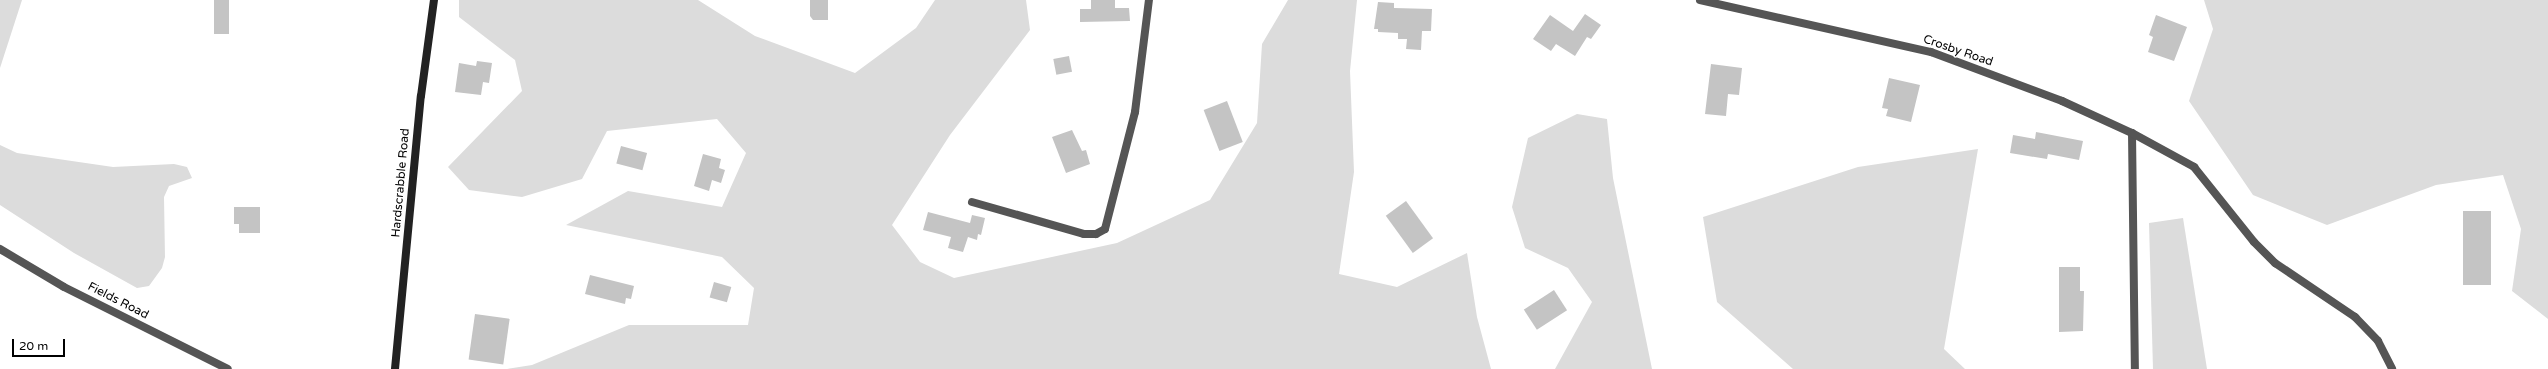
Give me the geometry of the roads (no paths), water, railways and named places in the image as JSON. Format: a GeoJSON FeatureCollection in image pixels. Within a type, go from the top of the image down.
{"type":"FeatureCollection","features":[{"type":"Feature","properties":{"kind":"street","name":"Hardscrabble Road"},"geometry":{"type":"LineString","coordinates":[[395,369],[425,65],[434,0]]}},
{"type":"Feature","properties":{"kind":"street"},"geometry":{"type":"LineString","coordinates":[[972,202],[1084,234],[1096,234],[1105,229],[1135,112],[1149,0]]}},
{"type":"Feature","properties":{"kind":"street","name":"Crosby Road"},"geometry":{"type":"LineString","coordinates":[[1700,0],[1931,52],[2062,101],[2132,133],[2194,167],[2254,242],[2276,263],[2355,317],[2378,341],[2392,369]]}},
{"type":"Feature","properties":{"kind":"street"},"geometry":{"type":"LineString","coordinates":[[2132,133],[2135,369]]}},
{"type":"Feature","properties":{"kind":"street","name":"Fields Road"},"geometry":{"type":"LineString","coordinates":[[0,249],[64,287],[228,369]]}}]}
